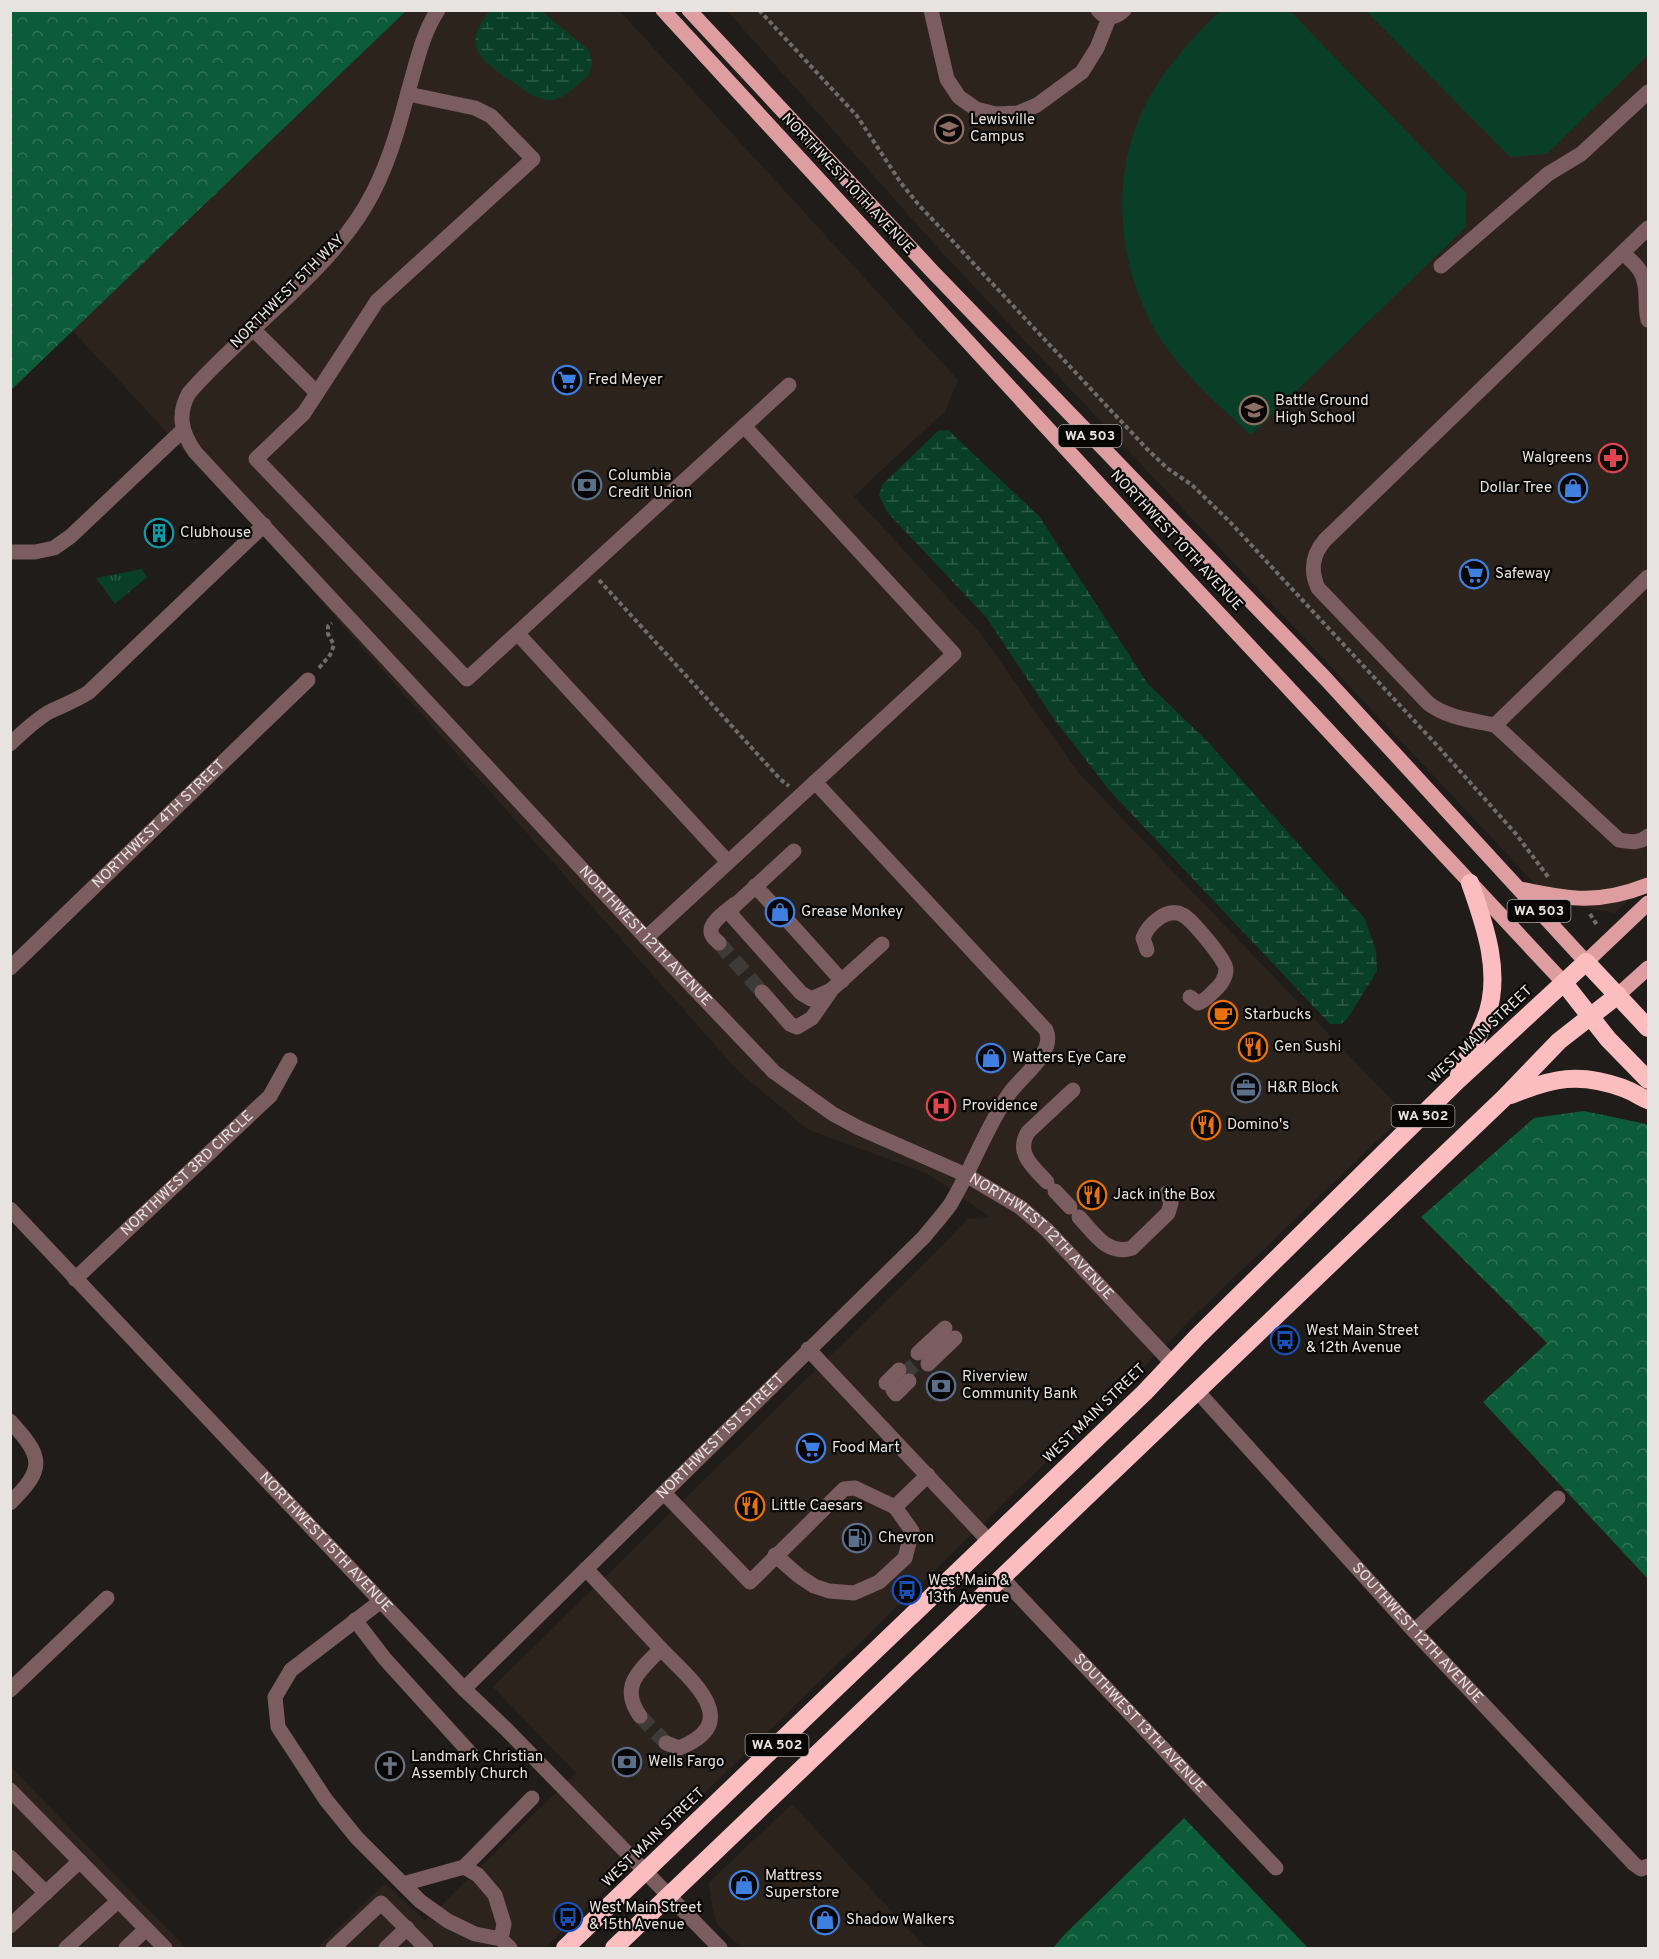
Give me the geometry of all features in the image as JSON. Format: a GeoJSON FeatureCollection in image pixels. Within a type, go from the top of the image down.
{"type":"FeatureCollection","features":[{"type":"Feature","properties":{"kind":"highway"},"geometry":{"type":"LineString","coordinates":[[1454,1084],[1486,1018],[1493,984],[1483,919],[1470,883]]}},
{"type":"Feature","properties":{"kind":"highway","name":"WEST MAIN STREET"},"geometry":{"type":"LineString","coordinates":[[565,1948],[1145,1392],[1454,1084],[1586,962]]}},
{"type":"Feature","properties":{"kind":"highway","name":"WA 503"},"geometry":{"type":"LineString","coordinates":[[1586,962],[1648,1028]]}},
{"type":"Feature","properties":{"kind":"highway","name":"NORTHWEST 10TH AVENUE"},"geometry":{"type":"LineString","coordinates":[[1564,983],[1590,1016]]}},
{"type":"Feature","properties":{"kind":"highway","name":"WA 502"},"geometry":{"type":"LineString","coordinates":[[614,1948],[1198,1392],[1503,1098],[1546,1053],[1618,995]]}},
{"type":"Feature","properties":{"kind":"highway","name":"WA 503"},"geometry":{"type":"LineString","coordinates":[[1590,1016],[1608,1039],[1648,1080]]}},
{"type":"Feature","properties":{"kind":"highway"},"geometry":{"type":"LineString","coordinates":[[1503,1098],[1538,1084],[1563,1078],[1593,1079],[1625,1088],[1648,1100]]}},
{"type":"Feature","properties":{"kind":"main road","name":"NORTHWEST 10TH AVENUE"},"geometry":{"type":"LineString","coordinates":[[663,10],[1151,541],[1564,983]]}},
{"type":"Feature","properties":{"kind":"main road","name":"NORTHWEST 10TH AVENUE"},"geometry":{"type":"LineString","coordinates":[[690,10],[932,271],[1325,678],[1586,962]]}},
{"type":"Feature","properties":{"kind":"main road"},"geometry":{"type":"LineString","coordinates":[[1521,889],[1560,898],[1591,899],[1623,895],[1648,885]]}},
{"type":"Feature","properties":{"kind":"main road","name":"WEST MAIN STREET"},"geometry":{"type":"LineString","coordinates":[[1586,962],[1648,903]]}},
{"type":"Feature","properties":{"kind":"main road"},"geometry":{"type":"LineString","coordinates":[[1618,995],[1648,968]]}},
{"type":"Feature","properties":{"kind":"street","name":"NORTHWEST 5TH WAY"},"geometry":{"type":"LineString","coordinates":[[183,430],[181,414],[189,393],[322,262],[365,206],[396,134],[418,57],[438,10]]}},
{"type":"Feature","properties":{"kind":"street"},"geometry":{"type":"LineString","coordinates":[[931,10],[947,80],[959,97],[976,109],[996,114],[1018,113],[1037,105],[1082,72],[1097,48],[1104,14],[1116,17],[1124,10]]}},
{"type":"Feature","properties":{"kind":"street"},"geometry":{"type":"LineString","coordinates":[[1441,266],[1548,174],[1581,154],[1648,92]]}},
{"type":"Feature","properties":{"kind":"street"},"geometry":{"type":"LineString","coordinates":[[408,94],[475,108],[491,116],[533,159],[377,302],[304,413],[256,459],[467,679],[789,385]]}},
{"type":"Feature","properties":{"kind":"street"},"geometry":{"type":"LineString","coordinates":[[1648,228],[1325,540],[1315,555],[1313,572],[1318,588],[1439,712],[1452,717],[1495,725],[1619,840],[1634,842],[1644,840],[1648,836]]}},
{"type":"Feature","properties":{"kind":"street"},"geometry":{"type":"LineString","coordinates":[[1623,253],[1640,270],[1644,281],[1648,320]]}},
{"type":"Feature","properties":{"kind":"street"},"geometry":{"type":"LineString","coordinates":[[253,329],[317,393]]}},
{"type":"Feature","properties":{"kind":"street"},"geometry":{"type":"LineString","coordinates":[[646,938],[954,654],[744,426]]}},
{"type":"Feature","properties":{"kind":"street"},"geometry":{"type":"LineString","coordinates":[[10,552],[35,552],[54,548],[71,536],[183,430]]}},
{"type":"Feature","properties":{"kind":"street","name":"NORTHWEST 12TH AVENUE"},"geometry":{"type":"LineString","coordinates":[[183,430],[195,452],[646,938],[774,1072],[804,1095],[860,1128],[966,1175],[1020,1208],[1047,1230],[1172,1363]]}},
{"type":"Feature","properties":{"kind":"street"},"geometry":{"type":"LineString","coordinates":[[10,744],[28,727],[50,712],[74,702],[89,692],[264,525]]}},
{"type":"Feature","properties":{"kind":"street"},"geometry":{"type":"LineString","coordinates":[[1495,725],[1648,577]]}},
{"type":"Feature","properties":{"kind":"street"},"geometry":{"type":"LineString","coordinates":[[518,634],[728,862]]}},
{"type":"Feature","properties":{"kind":"street","name":"NORTHWEST 4TH STREET"},"geometry":{"type":"LineString","coordinates":[[10,968],[308,680]]}},
{"type":"Feature","properties":{"kind":"street","name":"NORTHWEST 1ST STREET"},"geometry":{"type":"LineString","coordinates":[[464,1689],[808,1349],[924,1238],[949,1206],[998,1112],[1019,1080],[1042,1056],[1048,1043],[1046,1030],[815,782]]}},
{"type":"Feature","properties":{"kind":"street"},"geometry":{"type":"LineString","coordinates":[[718,943],[711,934],[714,923],[794,851]]}},
{"type":"Feature","properties":{"kind":"street"},"geometry":{"type":"LineString","coordinates":[[755,886],[771,903]]}},
{"type":"Feature","properties":{"kind":"street"},"geometry":{"type":"LineString","coordinates":[[735,904],[731,909],[734,917],[801,993],[811,999],[837,985]]}},
{"type":"Feature","properties":{"kind":"street"},"geometry":{"type":"LineString","coordinates":[[1147,950],[1143,938],[1151,923],[1159,918],[1177,914],[1186,918],[1215,949],[1225,963],[1223,981],[1203,1002],[1198,1003],[1190,997]]}},
{"type":"Feature","properties":{"kind":"street"},"geometry":{"type":"LineString","coordinates":[[789,922],[837,985]]}},
{"type":"Feature","properties":{"kind":"street"},"geometry":{"type":"LineString","coordinates":[[762,992],[790,1024],[797,1027],[812,1018],[837,985],[882,944]]}},
{"type":"Feature","properties":{"kind":"street","name":"NORTHWEST 3RD CIRCLE"},"geometry":{"type":"LineString","coordinates":[[75,1279],[270,1096],[290,1060]]}},
{"type":"Feature","properties":{"kind":"street"},"geometry":{"type":"LineString","coordinates":[[1073,1090],[1025,1138],[1024,1153],[1027,1160],[1109,1248],[1125,1250],[1132,1248],[1168,1213],[1171,1203],[1167,1192]]}},
{"type":"Feature","properties":{"kind":"street","name":"NORTHWEST 15TH AVENUE"},"geometry":{"type":"LineString","coordinates":[[10,1209],[464,1689],[720,1948]]}},
{"type":"Feature","properties":{"kind":"street"},"geometry":{"type":"LineString","coordinates":[[923,1358],[950,1333]]}},
{"type":"Feature","properties":{"kind":"street"},"geometry":{"type":"LineString","coordinates":[[808,1349],[989,1540]]}},
{"type":"Feature","properties":{"kind":"street"},"geometry":{"type":"LineString","coordinates":[[890,1387],[896,1394],[904,1375]]}},
{"type":"Feature","properties":{"kind":"street","name":"SOUTHWEST 12TH AVENUE"},"geometry":{"type":"LineString","coordinates":[[1198,1392],[1414,1630],[1634,1864],[1645,1868]]}},
{"type":"Feature","properties":{"kind":"street"},"geometry":{"type":"LineString","coordinates":[[10,1421],[28,1440],[36,1455],[37,1468],[31,1482],[10,1503]]}},
{"type":"Feature","properties":{"kind":"street"},"geometry":{"type":"LineString","coordinates":[[895,1507],[928,1475]]}},
{"type":"Feature","properties":{"kind":"street"},"geometry":{"type":"LineString","coordinates":[[664,1492],[750,1582],[775,1555],[844,1489],[855,1488],[895,1507],[912,1531],[905,1558],[879,1582],[854,1593],[829,1591],[814,1586],[775,1555]]}},
{"type":"Feature","properties":{"kind":"street"},"geometry":{"type":"LineString","coordinates":[[1414,1630],[1558,1498]]}},
{"type":"Feature","properties":{"kind":"street"},"geometry":{"type":"LineString","coordinates":[[586,1569],[695,1686],[712,1711],[711,1726],[696,1742],[679,1748],[666,1743]]}},
{"type":"Feature","properties":{"kind":"street","name":"SOUTHWEST 13TH AVENUE"},"geometry":{"type":"LineString","coordinates":[[1002,1578],[1276,1868]]}},
{"type":"Feature","properties":{"kind":"street"},"geometry":{"type":"LineString","coordinates":[[10,1690],[107,1598]]}},
{"type":"Feature","properties":{"kind":"street"},"geometry":{"type":"LineString","coordinates":[[381,1601],[291,1670],[275,1697],[278,1727],[310,1779],[357,1838],[420,1901],[448,1921],[475,1934],[505,1944],[504,1924],[495,1895],[478,1875],[464,1867]]}},
{"type":"Feature","properties":{"kind":"street"},"geometry":{"type":"LineString","coordinates":[[355,1620],[385,1659],[472,1755]]}},
{"type":"Feature","properties":{"kind":"street"},"geometry":{"type":"LineString","coordinates":[[640,1716],[630,1696],[632,1681],[661,1649]]}},
{"type":"Feature","properties":{"kind":"street"},"geometry":{"type":"LineString","coordinates":[[10,1790],[165,1948]]}},
{"type":"Feature","properties":{"kind":"street"},"geometry":{"type":"LineString","coordinates":[[403,1884],[464,1867],[532,1798]]}},
{"type":"Feature","properties":{"kind":"street"},"geometry":{"type":"LineString","coordinates":[[10,1857],[46,1893]]}},
{"type":"Feature","properties":{"kind":"street"},"geometry":{"type":"LineString","coordinates":[[10,1926],[80,1861]]}},
{"type":"Feature","properties":{"kind":"street"},"geometry":{"type":"LineString","coordinates":[[66,1948],[118,1900]]}},
{"type":"Feature","properties":{"kind":"street"},"geometry":{"type":"LineString","coordinates":[[333,1948],[381,1903],[426,1948]]}},
{"type":"Feature","properties":{"kind":"street"},"geometry":{"type":"LineString","coordinates":[[386,1948],[407,1928]]}},
{"type":"Feature","properties":{"kind":"street"},"geometry":{"type":"LineString","coordinates":[[126,1948],[146,1929]]}},
{"type":"Feature","properties":{"kind":"path"},"geometry":{"type":"LineString","coordinates":[[759,10],[857,116],[901,183],[918,204],[1147,449],[1167,468],[1192,485],[1230,522],[1434,742],[1516,834],[1550,879],[1557,884]]}},
{"type":"Feature","properties":{"kind":"path"},"geometry":{"type":"LineString","coordinates":[[588,569],[780,779],[802,795]]}},
{"type":"Feature","properties":{"kind":"path"},"geometry":{"type":"LineString","coordinates":[[308,680],[330,655],[334,645],[328,634],[328,626],[344,613]]}},
{"type":"Feature","properties":{"kind":"path"},"geometry":{"type":"LineString","coordinates":[[1588,911],[1598,925]]}},
{"type":"Feature","properties":{"kind":"shaded area"},"geometry":{"type":"Polygon","coordinates":[[[406,11],[620,11],[958,380],[945,411],[854,496],[981,634],[1077,771],[1405,1114],[1196,1314],[545,1948],[317,1948],[385,1883],[425,1921],[576,1773],[493,1687],[967,1219],[990,1217],[928,1174],[807,1129],[739,1072],[275,549],[72,330],[406,11]]]}},
{"type":"Feature","properties":{"kind":"shaded area"},"geometry":{"type":"Polygon","coordinates":[[[727,11],[1648,11],[1648,881],[1615,913],[1552,902],[937,247],[727,11]]]}},
{"type":"Feature","properties":{"kind":"shaded area"},"geometry":{"type":"Polygon","coordinates":[[[11,1767],[186,1948],[11,1948],[11,1767]]]}},
{"type":"Feature","properties":{"kind":"shaded area"},"geometry":{"type":"Polygon","coordinates":[[[792,1804],[926,1948],[742,1948],[716,1923],[708,1883],[792,1804]]]}},
{"type":"Feature","properties":{"kind":"green space"},"geometry":{"type":"Polygon","coordinates":[[[11,10],[406,10],[406,11],[11,390],[11,10]]]}},
{"type":"Feature","properties":{"kind":"green space"},"geometry":{"type":"Polygon","coordinates":[[[490,11],[541,11],[589,50],[592,63],[589,75],[567,94],[556,99],[540,98],[526,91],[492,68],[479,52],[476,34],[490,11]]]}},
{"type":"Feature","properties":{"kind":"green space"},"geometry":{"type":"Polygon","coordinates":[[[1220,11],[1290,11],[1466,193],[1466,227],[1251,435],[1189,376],[1155,329],[1141,302],[1132,273],[1125,243],[1122,213],[1123,182],[1128,153],[1144,108],[1172,63],[1220,11]]]}},
{"type":"Feature","properties":{"kind":"green space"},"geometry":{"type":"Polygon","coordinates":[[[1366,11],[1648,11],[1648,55],[1547,154],[1510,157],[1366,11]]]}},
{"type":"Feature","properties":{"kind":"green space"},"geometry":{"type":"Polygon","coordinates":[[[948,430],[1039,516],[1148,684],[1207,741],[1365,919],[1376,951],[1377,971],[1347,1019],[1341,1024],[1330,1024],[1110,791],[1054,719],[986,617],[887,512],[879,495],[883,484],[938,431],[948,430]]]}},
{"type":"Feature","properties":{"kind":"green space"},"geometry":{"type":"Polygon","coordinates":[[[142,569],[147,577],[115,604],[96,578],[142,569]]]}},
{"type":"Feature","properties":{"kind":"green space"},"geometry":{"type":"Polygon","coordinates":[[[1584,1111],[1646,1124],[1648,1127],[1648,1579],[1483,1402],[1547,1343],[1421,1217],[1534,1118],[1584,1111]]]}},
{"type":"Feature","properties":{"kind":"green space"},"geometry":{"type":"Polygon","coordinates":[[[1184,1818],[1308,1948],[1053,1948],[1065,1934],[1184,1818]]]}},
{"type":"Feature","properties":{"kind":"tunnel"},"geometry":{"type":"LineString","coordinates":[[771,903],[789,922]]}},
{"type":"Feature","properties":{"kind":"tunnel"},"geometry":{"type":"LineString","coordinates":[[719,943],[762,992]]}},
{"type":"Feature","properties":{"kind":"tunnel"},"geometry":{"type":"LineString","coordinates":[[903,1375],[922,1358]]}},
{"type":"Feature","properties":{"kind":"tunnel"},"geometry":{"type":"LineString","coordinates":[[640,1716],[666,1743]]}},
{"type":"Feature","properties":{"kind":"place","name":"Lewisville Campus"},"geometry":{"type":"Point","coordinates":[949,129]}},
{"type":"Feature","properties":{"kind":"place","name":"Fred Meyer"},"geometry":{"type":"Point","coordinates":[567,380]}},
{"type":"Feature","properties":{"kind":"place","name":"Battle Ground High School"},"geometry":{"type":"Point","coordinates":[1254,410]}},
{"type":"Feature","properties":{"kind":"place","name":"Walgreens"},"geometry":{"type":"Point","coordinates":[1613,458]}},
{"type":"Feature","properties":{"kind":"place","name":"Columbia Credit Union"},"geometry":{"type":"Point","coordinates":[587,485]}},
{"type":"Feature","properties":{"kind":"place","name":"Dollar Tree"},"geometry":{"type":"Point","coordinates":[1573,488]}},
{"type":"Feature","properties":{"kind":"place","name":"Clubhouse"},"geometry":{"type":"Point","coordinates":[159,533]}},
{"type":"Feature","properties":{"kind":"place","name":"Safeway"},"geometry":{"type":"Point","coordinates":[1474,574]}},
{"type":"Feature","properties":{"kind":"place","name":"Grease Monkey"},"geometry":{"type":"Point","coordinates":[780,912]}},
{"type":"Feature","properties":{"kind":"place","name":"Starbucks"},"geometry":{"type":"Point","coordinates":[1223,1015]}},
{"type":"Feature","properties":{"kind":"place","name":"Gen Sushi"},"geometry":{"type":"Point","coordinates":[1253,1047]}},
{"type":"Feature","properties":{"kind":"place","name":"Watters Eye Care"},"geometry":{"type":"Point","coordinates":[991,1058]}},
{"type":"Feature","properties":{"kind":"place","name":"H&R Block"},"geometry":{"type":"Point","coordinates":[1246,1088]}},
{"type":"Feature","properties":{"kind":"place","name":"Providence"},"geometry":{"type":"Point","coordinates":[941,1106]}},
{"type":"Feature","properties":{"kind":"place","name":"Domino's"},"geometry":{"type":"Point","coordinates":[1206,1125]}},
{"type":"Feature","properties":{"kind":"place","name":"Jack in the Box"},"geometry":{"type":"Point","coordinates":[1092,1195]}},
{"type":"Feature","properties":{"kind":"place","name":"West Main Street & 12th Avenue"},"geometry":{"type":"Point","coordinates":[1285,1340]}},
{"type":"Feature","properties":{"kind":"place","name":"Riverview Community Bank"},"geometry":{"type":"Point","coordinates":[941,1386]}},
{"type":"Feature","properties":{"kind":"place","name":"Food Mart"},"geometry":{"type":"Point","coordinates":[811,1448]}},
{"type":"Feature","properties":{"kind":"place","name":"Little Caesars"},"geometry":{"type":"Point","coordinates":[750,1506]}},
{"type":"Feature","properties":{"kind":"place","name":"Chevron"},"geometry":{"type":"Point","coordinates":[857,1538]}},
{"type":"Feature","properties":{"kind":"place","name":"West Main & 13th Avenue"},"geometry":{"type":"Point","coordinates":[907,1590]}},
{"type":"Feature","properties":{"kind":"place","name":"Wells Fargo"},"geometry":{"type":"Point","coordinates":[627,1762]}},
{"type":"Feature","properties":{"kind":"place","name":"Landmark Christian Assembly Church"},"geometry":{"type":"Point","coordinates":[390,1766]}},
{"type":"Feature","properties":{"kind":"place","name":"Mattress Superstore"},"geometry":{"type":"Point","coordinates":[744,1885]}},
{"type":"Feature","properties":{"kind":"place","name":"West Main Street & 15th Avenue"},"geometry":{"type":"Point","coordinates":[568,1917]}},
{"type":"Feature","properties":{"kind":"place","name":"Shadow Walkers"},"geometry":{"type":"Point","coordinates":[825,1920]}}]}
